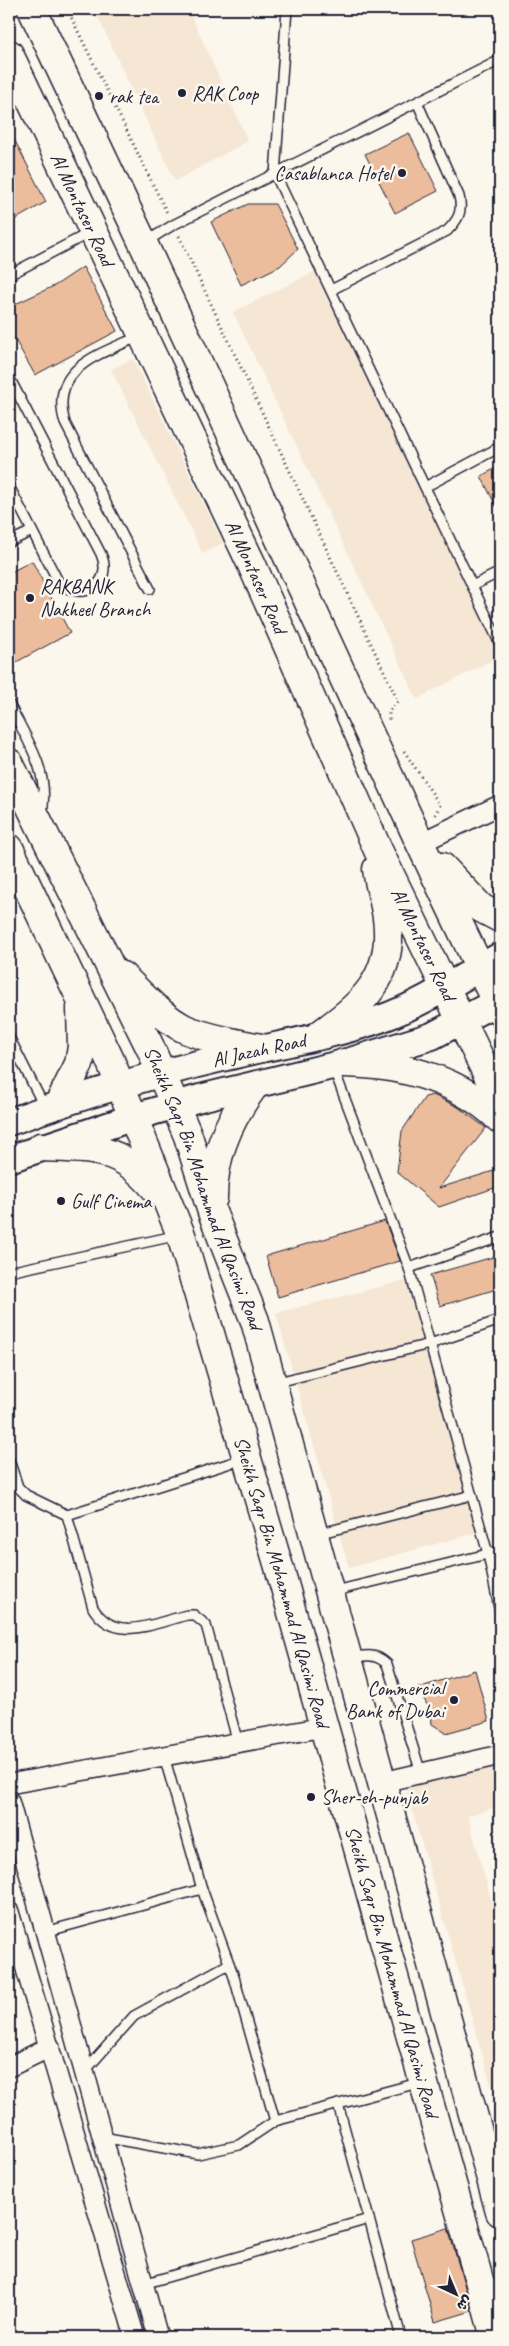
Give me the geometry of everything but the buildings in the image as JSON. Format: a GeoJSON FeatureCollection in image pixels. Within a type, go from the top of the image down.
{"type":"FeatureCollection","features":[{"type":"Feature","properties":{"kind":"main road","name":"Al Montaser Road"},"geometry":{"type":"LineString","coordinates":[[32,9],[143,243],[420,843],[490,962],[499,1004]]}},
{"type":"Feature","properties":{"kind":"main road","name":"Al Montaser Road"},"geometry":{"type":"LineString","coordinates":[[9,54],[252,565],[378,850],[500,1100]]}},
{"type":"Feature","properties":{"kind":"main road","name":"Sheikh Saqr Bin Mohammad Al Qasimi Road"},"geometry":{"type":"LineString","coordinates":[[9,763],[110,965],[161,1074],[188,1136],[212,1212],[255,1321],[500,2212]]}},
{"type":"Feature","properties":{"kind":"main road"},"geometry":{"type":"LineString","coordinates":[[420,843],[469,898],[481,908],[500,918]]}},
{"type":"Feature","properties":{"kind":"main road","name":"Sheikh Saqr Bin Mohammad Al Qasimi Road"},"geometry":{"type":"LineString","coordinates":[[9,848],[121,1086],[182,1235],[284,1584],[495,2337]]}},
{"type":"Feature","properties":{"kind":"main road"},"geometry":{"type":"LineString","coordinates":[[318,1036],[364,1000],[376,983],[384,965],[389,932],[379,883],[378,850]]}},
{"type":"Feature","properties":{"kind":"main road","name":"Al Jazah Road"},"geometry":{"type":"LineString","coordinates":[[9,1122],[52,1106],[161,1074],[261,1048],[318,1036],[381,1018],[445,987],[490,962]]}},
{"type":"Feature","properties":{"kind":"main road"},"geometry":{"type":"LineString","coordinates":[[110,965],[165,1016],[183,1028],[202,1036],[261,1048]]}},
{"type":"Feature","properties":{"kind":"main road"},"geometry":{"type":"LineString","coordinates":[[52,1106],[76,1072],[82,1047],[81,999]]}},
{"type":"Feature","properties":{"kind":"main road","name":"Al Jazah Road"},"geometry":{"type":"LineString","coordinates":[[9,1159],[134,1117],[338,1065],[432,1036],[462,1020],[499,1004]]}},
{"type":"Feature","properties":{"kind":"main road"},"geometry":{"type":"LineString","coordinates":[[338,1065],[378,1065],[419,1073],[443,1082],[470,1096],[500,1119]]}},
{"type":"Feature","properties":{"kind":"main road"},"geometry":{"type":"LineString","coordinates":[[212,1212],[216,1161],[232,1119],[254,1086]]}},
{"type":"Feature","properties":{"kind":"main road"},"geometry":{"type":"LineString","coordinates":[[41,1147],[110,1152],[137,1169],[172,1210]]}},
{"type":"Feature","properties":{"kind":"street"},"geometry":{"type":"LineString","coordinates":[[420,843],[500,805]]}},
{"type":"Feature","properties":{"kind":"street"},"geometry":{"type":"LineString","coordinates":[[9,1784],[324,1727]]}},
{"type":"Feature","properties":{"kind":"street"},"geometry":{"type":"LineString","coordinates":[[383,1782],[500,1755]]}},
{"type":"Feature","properties":{"kind":"street"},"geometry":{"type":"LineString","coordinates":[[9,1801],[158,2337]]}},
{"type":"Feature","properties":{"kind":"street"},"geometry":{"type":"LineString","coordinates":[[9,1912],[135,2337]]}},
{"type":"Feature","properties":{"kind":"street"},"geometry":{"type":"LineString","coordinates":[[9,2068],[50,2047]]}},
{"type":"Feature","properties":{"kind":"lane"},"geometry":{"type":"LineString","coordinates":[[287,9],[276,174],[500,644]]}},
{"type":"Feature","properties":{"kind":"lane"},"geometry":{"type":"LineString","coordinates":[[143,243],[173,225],[418,104],[500,60]]}},
{"type":"Feature","properties":{"kind":"lane"},"geometry":{"type":"LineString","coordinates":[[331,290],[447,231],[460,216],[462,207],[459,196],[418,104]]}},
{"type":"Feature","properties":{"kind":"lane"},"geometry":{"type":"LineString","coordinates":[[9,275],[94,231]]}},
{"type":"Feature","properties":{"kind":"lane"},"geometry":{"type":"LineString","coordinates":[[143,335],[81,364],[67,380],[61,402],[65,423],[150,589]]}},
{"type":"Feature","properties":{"kind":"lane"},"geometry":{"type":"LineString","coordinates":[[9,377],[101,554],[104,567],[101,580],[96,585],[84,591],[70,591],[59,583],[9,486]]}},
{"type":"Feature","properties":{"kind":"lane"},"geometry":{"type":"LineString","coordinates":[[425,487],[500,447]]}},
{"type":"Feature","properties":{"kind":"lane"},"geometry":{"type":"LineString","coordinates":[[9,542],[32,531]]}},
{"type":"Feature","properties":{"kind":"lane"},"geometry":{"type":"LineString","coordinates":[[472,586],[500,572]]}},
{"type":"Feature","properties":{"kind":"lane"},"geometry":{"type":"LineString","coordinates":[[9,704],[36,757],[45,783],[45,799],[40,826]]}},
{"type":"Feature","properties":{"kind":"lane"},"geometry":{"type":"LineString","coordinates":[[9,1037],[52,1106]]}},
{"type":"Feature","properties":{"kind":"lane"},"geometry":{"type":"LineString","coordinates":[[338,1065],[409,1268],[488,1554],[500,1612]]}},
{"type":"Feature","properties":{"kind":"lane"},"geometry":{"type":"LineString","coordinates":[[9,1272],[182,1235]]}},
{"type":"Feature","properties":{"kind":"lane"},"geometry":{"type":"LineString","coordinates":[[409,1268],[500,1237]]}},
{"type":"Feature","properties":{"kind":"lane"},"geometry":{"type":"LineString","coordinates":[[272,1383],[430,1344],[500,1320]]}},
{"type":"Feature","properties":{"kind":"lane"},"geometry":{"type":"LineString","coordinates":[[9,1460],[18,1487],[26,1495],[66,1516],[246,1458]]}},
{"type":"Feature","properties":{"kind":"lane"},"geometry":{"type":"LineString","coordinates":[[315,1535],[472,1495]]}},
{"type":"Feature","properties":{"kind":"lane"},"geometry":{"type":"LineString","coordinates":[[66,1516],[93,1608],[100,1620],[119,1629],[130,1629],[194,1615],[206,1624],[238,1743]]}},
{"type":"Feature","properties":{"kind":"lane"},"geometry":{"type":"LineString","coordinates":[[331,1592],[500,1551]]}},
{"type":"Feature","properties":{"kind":"lane"},"geometry":{"type":"LineString","coordinates":[[349,1658],[372,1655],[377,1656],[386,1664],[421,1773]]}},
{"type":"Feature","properties":{"kind":"lane"},"geometry":{"type":"LineString","coordinates":[[164,1756],[202,1889],[229,1964],[275,2121]]}},
{"type":"Feature","properties":{"kind":"lane"},"geometry":{"type":"LineString","coordinates":[[46,1932],[202,1889]]}},
{"type":"Feature","properties":{"kind":"lane"},"geometry":{"type":"LineString","coordinates":[[84,2072],[134,2016],[229,1964]]}},
{"type":"Feature","properties":{"kind":"lane"},"geometry":{"type":"LineString","coordinates":[[102,2137],[198,2154],[239,2145],[275,2121],[422,2082]]}},
{"type":"Feature","properties":{"kind":"lane"},"geometry":{"type":"LineString","coordinates":[[338,2104],[402,2337]]}},
{"type":"Feature","properties":{"kind":"lane"},"geometry":{"type":"LineString","coordinates":[[143,2284],[369,2219]]}},
{"type":"Feature","properties":{"kind":"path"},"geometry":{"type":"LineString","coordinates":[[68,9],[173,225],[398,701],[389,711],[390,730]]}},
{"type":"Feature","properties":{"kind":"path"},"geometry":{"type":"LineString","coordinates":[[401,747],[440,805],[420,843]]}},
{"type":"Feature","properties":{"kind":"shaded area"},"geometry":{"type":"Polygon","coordinates":[[[94,9],[188,9],[248,141],[175,181],[94,9]]]}},
{"type":"Feature","properties":{"kind":"shaded area"},"geometry":{"type":"Polygon","coordinates":[[[326,266],[500,632],[500,656],[417,699],[233,312],[326,266]]]}},
{"type":"Feature","properties":{"kind":"shaded area"},"geometry":{"type":"Polygon","coordinates":[[[133,359],[223,543],[203,554],[111,369],[133,359]]]}},
{"type":"Feature","properties":{"kind":"shaded area"},"geometry":{"type":"Polygon","coordinates":[[[411,1279],[483,1531],[349,1568],[276,1313],[411,1279]]]}},
{"type":"Feature","properties":{"kind":"shaded area"},"geometry":{"type":"Polygon","coordinates":[[[500,1761],[500,1806],[468,1816],[500,1933],[500,2116],[405,1785],[500,1761]]]}},
{"type":"Feature","properties":{"kind":"place","name":"RAK Coop"},"geometry":{"type":"Point","coordinates":[182,93]}},
{"type":"Feature","properties":{"kind":"place","name":"rak tea"},"geometry":{"type":"Point","coordinates":[99,96]}},
{"type":"Feature","properties":{"kind":"place","name":"Casablanca Hotel"},"geometry":{"type":"Point","coordinates":[402,173]}},
{"type":"Feature","properties":{"kind":"place","name":"RAKBANK Nakheel Branch"},"geometry":{"type":"Point","coordinates":[30,598]}},
{"type":"Feature","properties":{"kind":"place","name":"Gulf Cinema"},"geometry":{"type":"Point","coordinates":[61,1201]}},
{"type":"Feature","properties":{"kind":"place","name":"Commercial Bank of Dubai"},"geometry":{"type":"Point","coordinates":[454,1700]}},
{"type":"Feature","properties":{"kind":"place","name":"Sher-eh-punjab"},"geometry":{"type":"Point","coordinates":[311,1797]}}]}
